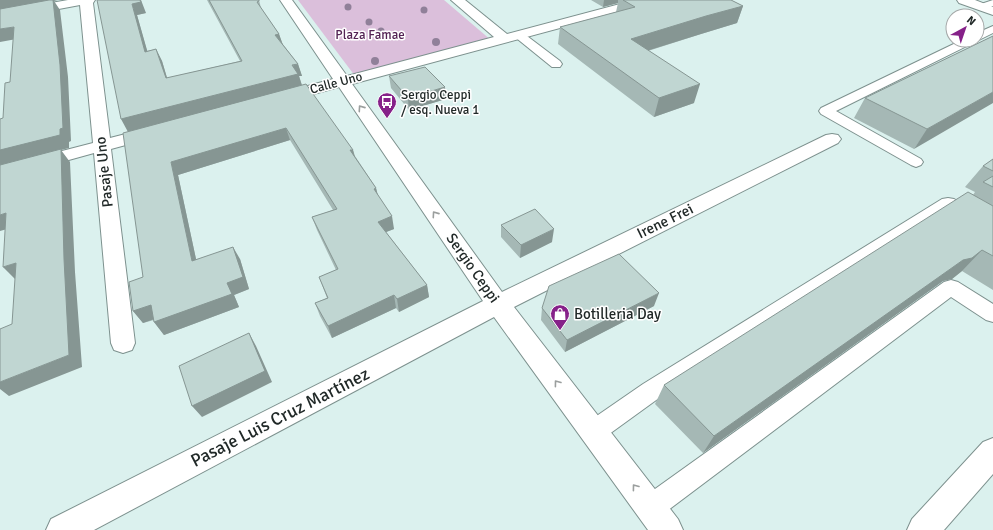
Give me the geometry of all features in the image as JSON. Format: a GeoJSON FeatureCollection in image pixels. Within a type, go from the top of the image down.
{"type":"FeatureCollection","features":[{"type":"Feature","properties":{"kind":"street"},"geometry":{"type":"LineString","coordinates":[[0,16],[87,0]]}},
{"type":"Feature","properties":{"kind":"street","name":"Pasaje Uno"},"geometry":{"type":"LineString","coordinates":[[87,0],[101,146],[123,343]]}},
{"type":"Feature","properties":{"kind":"street","name":"Sergio Ceppi"},"geometry":{"type":"LineString","coordinates":[[286,0],[498,304],[666,530]]}},
{"type":"Feature","properties":{"kind":"street"},"geometry":{"type":"LineString","coordinates":[[457,0],[512,36]]}},
{"type":"Feature","properties":{"kind":"street","name":"Calle Uno"},"geometry":{"type":"LineString","coordinates":[[264,102],[649,0]]}},
{"type":"Feature","properties":{"kind":"street"},"geometry":{"type":"LineString","coordinates":[[962,0],[990,7]]}},
{"type":"Feature","properties":{"kind":"street"},"geometry":{"type":"LineString","coordinates":[[0,173],[164,129]]}},
{"type":"Feature","properties":{"kind":"street","name":"Irene Frei"},"geometry":{"type":"LineString","coordinates":[[498,304],[832,139]]}},
{"type":"Feature","properties":{"kind":"street","name":"Pasaje Luis Cruz Martínez"},"geometry":{"type":"LineString","coordinates":[[62,530],[498,304]]}},
{"type":"Feature","properties":{"kind":"street"},"geometry":{"type":"LineString","coordinates":[[923,530],[993,452]]}},
{"type":"Feature","properties":{"kind":"lane"},"geometry":{"type":"LineString","coordinates":[[512,36],[556,64]]}},
{"type":"Feature","properties":{"kind":"lane"},"geometry":{"type":"LineString","coordinates":[[916,162],[826,111],[955,48]]}},
{"type":"Feature","properties":{"kind":"lane"},"geometry":{"type":"LineString","coordinates":[[593,432],[651,392],[948,203],[993,229]]}},
{"type":"Feature","properties":{"kind":"lane"},"geometry":{"type":"LineString","coordinates":[[650,508],[951,286],[993,314]]}},
{"type":"Feature","properties":{"kind":"green space","name":"Plaza Famae"},"geometry":{"type":"Polygon","coordinates":[[[298,0],[444,0],[492,41],[355,76],[298,0]]]}},
{"type":"Feature","properties":{"kind":"building"},"geometry":{"type":"Polygon","coordinates":[[[53,0],[60,65],[63,128],[60,129],[60,135],[0,150],[0,119],[3,118],[5,83],[10,82],[14,27],[0,29],[0,9],[53,0]]]}},
{"type":"Feature","properties":{"kind":"building"},"geometry":{"type":"Polygon","coordinates":[[[97,0],[140,0],[141,2],[132,4],[145,52],[156,49],[166,78],[242,61],[209,0],[259,0],[257,2],[279,34],[275,35],[298,64],[292,65],[298,74],[121,119],[97,0]]]}},
{"type":"Feature","properties":{"kind":"building"},"geometry":{"type":"Polygon","coordinates":[[[623,0],[731,0],[743,6],[631,39],[700,84],[659,98],[560,27],[635,7],[623,0]]]}},
{"type":"Feature","properties":{"kind":"building"},"geometry":{"type":"Polygon","coordinates":[[[993,36],[993,92],[927,129],[865,98],[968,48],[985,48],[985,40],[993,36]]]}},
{"type":"Feature","properties":{"kind":"building"},"geometry":{"type":"Polygon","coordinates":[[[425,67],[445,87],[408,98],[389,76],[425,67]]]}},
{"type":"Feature","properties":{"kind":"building"},"geometry":{"type":"Polygon","coordinates":[[[306,84],[353,150],[350,150],[376,188],[374,189],[392,216],[378,222],[427,285],[397,299],[394,295],[328,326],[315,303],[328,298],[319,277],[338,269],[312,217],[337,209],[286,128],[171,162],[192,261],[233,247],[243,277],[227,283],[232,294],[154,322],[151,305],[133,311],[129,282],[143,277],[123,133],[306,84]]]}},
{"type":"Feature","properties":{"kind":"building"},"geometry":{"type":"Polygon","coordinates":[[[61,149],[64,259],[69,355],[0,382],[0,329],[12,324],[16,263],[3,267],[6,213],[0,215],[0,165],[61,149]]]}},
{"type":"Feature","properties":{"kind":"building"},"geometry":{"type":"Polygon","coordinates":[[[993,159],[993,171],[983,166],[993,159]]]}},
{"type":"Feature","properties":{"kind":"building"},"geometry":{"type":"Polygon","coordinates":[[[993,176],[993,187],[983,182],[993,176]]]}},
{"type":"Feature","properties":{"kind":"building"},"geometry":{"type":"Polygon","coordinates":[[[968,192],[993,206],[993,256],[982,250],[972,258],[963,260],[714,436],[664,385],[968,192]]]}},
{"type":"Feature","properties":{"kind":"building"},"geometry":{"type":"Polygon","coordinates":[[[535,209],[554,229],[521,245],[501,225],[535,209]]]}},
{"type":"Feature","properties":{"kind":"building"},"geometry":{"type":"Polygon","coordinates":[[[619,254],[659,293],[567,340],[542,308],[549,286],[619,254]]]}},
{"type":"Feature","properties":{"kind":"building"},"geometry":{"type":"Polygon","coordinates":[[[249,333],[265,371],[192,406],[179,366],[249,333]]]}},
{"type":"Feature","properties":{"kind":"place","name":"Sergio Ceppi / esq. Nueva 1"},"geometry":{"type":"Point","coordinates":[387,119]}},
{"type":"Feature","properties":{"kind":"place","name":"Botilleria Day"},"geometry":{"type":"Point","coordinates":[560,331]}}]}
